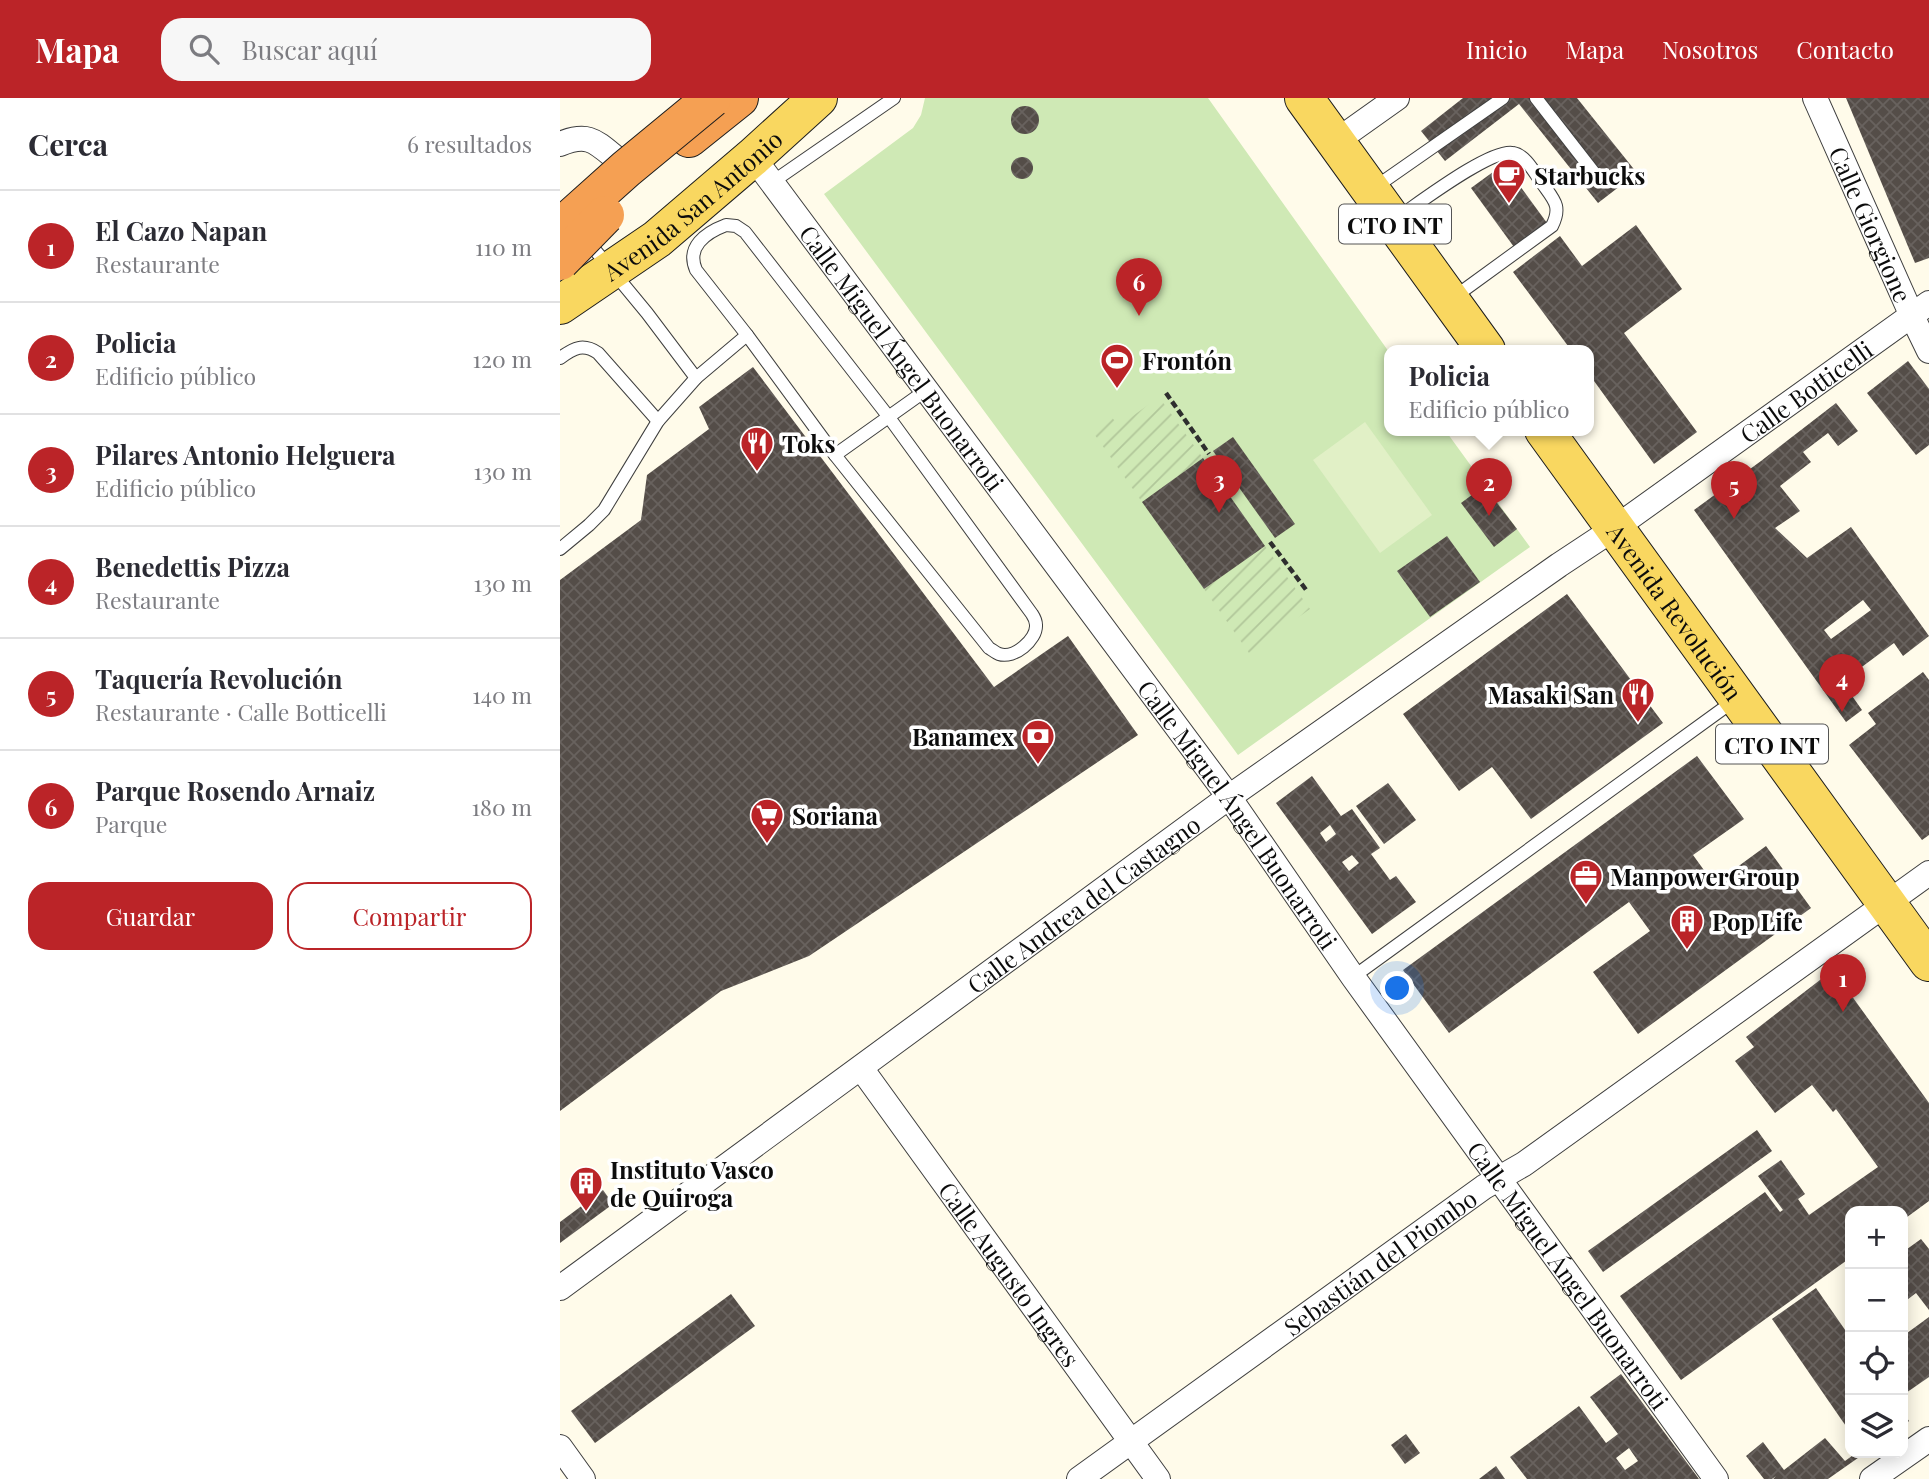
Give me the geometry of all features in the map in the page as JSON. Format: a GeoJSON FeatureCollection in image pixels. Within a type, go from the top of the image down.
{"type":"FeatureCollection","features":[{"type":"Feature","properties":{"kind":"highway"},"geometry":{"type":"LineString","coordinates":[[562,223],[712,98]]}},
{"type":"Feature","properties":{"kind":"highway"},"geometry":{"type":"LineString","coordinates":[[562,223],[631,167],[739,98]]}},
{"type":"Feature","properties":{"kind":"highway"},"geometry":{"type":"LineString","coordinates":[[560,261],[631,167]]}},
{"type":"Feature","properties":{"kind":"main road"},"geometry":{"type":"LineString","coordinates":[[631,167],[694,98]]}},
{"type":"Feature","properties":{"kind":"main road","name":"Avenida San Antonio"},"geometry":{"type":"LineString","coordinates":[[560,305],[666,231],[762,170],[818,98]]}},
{"type":"Feature","properties":{"kind":"main road","name":"CTO INT"},"geometry":{"type":"LineString","coordinates":[[1304,98],[1482,345]]}},
{"type":"Feature","properties":{"kind":"main road","name":"Avenida Revolución"},"geometry":{"type":"LineString","coordinates":[[1548,436],[1929,961]]}},
{"type":"Feature","properties":{"kind":"street"},"geometry":{"type":"LineString","coordinates":[[1335,142],[1397,98]]}},
{"type":"Feature","properties":{"kind":"street","name":"Calle Giorgione"},"geometry":{"type":"LineString","coordinates":[[1815,98],[1920,309],[1929,351]]}},
{"type":"Feature","properties":{"kind":"street"},"geometry":{"type":"LineString","coordinates":[[560,144],[574,138],[594,141],[631,167]]}},
{"type":"Feature","properties":{"kind":"street","name":"Calle Miguel Ángel Buonarroti"},"geometry":{"type":"LineString","coordinates":[[762,170],[1229,797],[1353,977],[1716,1479]]}},
{"type":"Feature","properties":{"kind":"street","name":"Calle Botticelli"},"geometry":{"type":"LineString","coordinates":[[1615,528],[1920,309]]}},
{"type":"Feature","properties":{"kind":"street","name":"Calle Andrea del Castagno"},"geometry":{"type":"LineString","coordinates":[[560,1289],[1229,797],[1615,528]]}},
{"type":"Feature","properties":{"kind":"street","name":"Sebastián del Piombo"},"geometry":{"type":"LineString","coordinates":[[1080,1479],[1484,1187],[1524,1164],[1929,873]]}},
{"type":"Feature","properties":{"kind":"street","name":"Calle Augusto Ingres"},"geometry":{"type":"LineString","coordinates":[[861,1068],[1158,1479]]}},
{"type":"Feature","properties":{"kind":"street"},"geometry":{"type":"LineString","coordinates":[[1872,1479],[1929,1439]]}},
{"type":"Feature","properties":{"kind":"street"},"geometry":{"type":"LineString","coordinates":[[560,1447],[583,1479]]}},
{"type":"Feature","properties":{"kind":"lane"},"geometry":{"type":"LineString","coordinates":[[762,170],[894,98]]}},
{"type":"Feature","properties":{"kind":"lane"},"geometry":{"type":"LineString","coordinates":[[1382,205],[1503,98]]}},
{"type":"Feature","properties":{"kind":"lane"},"geometry":{"type":"LineString","coordinates":[[1536,98],[1599,179]]}},
{"type":"Feature","properties":{"kind":"lane"},"geometry":{"type":"LineString","coordinates":[[1382,205],[1503,152],[1515,153],[1525,160],[1556,203],[1558,215],[1552,226],[1450,300]]}},
{"type":"Feature","properties":{"kind":"lane"},"geometry":{"type":"LineString","coordinates":[[562,223],[612,271],[696,378]]}},
{"type":"Feature","properties":{"kind":"lane"},"geometry":{"type":"LineString","coordinates":[[726,225],[736,226],[745,232],[888,416],[1032,614],[1036,623],[1035,633],[1018,650],[1008,655],[998,654],[989,648],[835,455],[696,270],[692,261],[694,250],[700,242],[716,229],[726,225]]}},
{"type":"Feature","properties":{"kind":"lane"},"geometry":{"type":"LineString","coordinates":[[560,550],[604,510],[658,421],[696,378],[747,335]]}},
{"type":"Feature","properties":{"kind":"lane"},"geometry":{"type":"LineString","coordinates":[[560,358],[580,346],[590,347],[658,421]]}},
{"type":"Feature","properties":{"kind":"lane"},"geometry":{"type":"LineString","coordinates":[[835,455],[925,391]]}},
{"type":"Feature","properties":{"kind":"lane"},"geometry":{"type":"LineString","coordinates":[[1353,977],[1738,698]]}},
{"type":"Feature","properties":{"kind":"path"},"geometry":{"type":"LineString","coordinates":[[1166,393],[1209,454]]}},
{"type":"Feature","properties":{"kind":"path"},"geometry":{"type":"LineString","coordinates":[[1270,542],[1307,591]]}},
{"type":"Feature","properties":{"kind":"green space"},"geometry":{"type":"Polygon","coordinates":[[[925,98],[1208,98],[1384,345],[1384,436],[1449,436],[1530,547],[1238,755],[824,194],[913,128],[921,115],[925,98]]]}},
{"type":"Feature","properties":{"kind":"green space"},"geometry":{"type":"Polygon","coordinates":[[[1159,397],[1203,458],[1142,502],[1090,428],[1109,414],[1119,426],[1159,397]]]}},
{"type":"Feature","properties":{"kind":"green space"},"geometry":{"type":"Polygon","coordinates":[[[1365,422],[1432,515],[1380,553],[1313,460],[1365,422]]]}},
{"type":"Feature","properties":{"kind":"green space"},"geometry":{"type":"Polygon","coordinates":[[[1265,546],[1310,609],[1249,653],[1204,589],[1265,546]]]}},
{"type":"Feature","properties":{"kind":"building"},"geometry":{"type":"Polygon","coordinates":[[[1463,98],[1577,98],[1637,173],[1598,203],[1519,104],[1445,161],[1421,131],[1463,98]]]}},
{"type":"Feature","properties":{"kind":"building"},"geometry":{"type":"Polygon","coordinates":[[[1846,98],[1929,98],[1929,258],[1915,263],[1846,98]]]}},
{"type":"Feature","properties":{"kind":"building"},"geometry":{"type":"Polygon","coordinates":[[[1025,106],[1035,110],[1039,120],[1035,130],[1025,134],[1015,130],[1011,120],[1015,110],[1025,106]]]}},
{"type":"Feature","properties":{"kind":"building"},"geometry":{"type":"Polygon","coordinates":[[[1022,157],[1032,164],[1033,168],[1026,178],[1022,179],[1012,172],[1011,168],[1018,158],[1022,157]]]}},
{"type":"Feature","properties":{"kind":"building","name":"Starbucks"},"geometry":{"type":"Polygon","coordinates":[[[1504,164],[1547,223],[1514,247],[1471,188],[1504,164]]]}},
{"type":"Feature","properties":{"kind":"building"},"geometry":{"type":"Polygon","coordinates":[[[1636,225],[1682,289],[1624,333],[1697,432],[1654,464],[1594,381],[1594,345],[1567,345],[1513,272],[1560,236],[1582,266],[1636,225]]]}},
{"type":"Feature","properties":{"kind":"building"},"geometry":{"type":"Polygon","coordinates":[[[1908,361],[1929,389],[1929,445],[1916,455],[1867,393],[1908,361]]]}},
{"type":"Feature","properties":{"kind":"building","name":"Soriana"},"geometry":{"type":"Polygon","coordinates":[[[753,367],[994,687],[1068,636],[1138,735],[809,956],[721,991],[560,1111],[560,580],[641,520],[647,475],[709,429],[699,407],[753,367]]]}},
{"type":"Feature","properties":{"kind":"building"},"geometry":{"type":"Polygon","coordinates":[[[1836,403],[1858,431],[1838,446],[1828,433],[1803,452],[1811,462],[1780,486],[1800,511],[1775,528],[1807,558],[1851,527],[1929,636],[1903,656],[1894,643],[1855,672],[1863,683],[1850,693],[1862,710],[1846,722],[1694,510],[1836,403]],[[1863,600],[1824,630],[1831,639],[1871,610],[1863,600]]]}},
{"type":"Feature","properties":{"kind":"building"},"geometry":{"type":"Polygon","coordinates":[[[1233,437],[1295,524],[1275,538],[1213,451],[1233,437]]]}},
{"type":"Feature","properties":{"kind":"building"},"geometry":{"type":"Polygon","coordinates":[[[1203,458],[1265,546],[1204,589],[1142,502],[1203,458]]]}},
{"type":"Feature","properties":{"kind":"building"},"geometry":{"type":"Polygon","coordinates":[[[1484,486],[1517,529],[1494,547],[1461,503],[1484,486]]]}},
{"type":"Feature","properties":{"kind":"building"},"geometry":{"type":"Polygon","coordinates":[[[1447,536],[1480,582],[1430,617],[1397,571],[1447,536]]]}},
{"type":"Feature","properties":{"kind":"building"},"geometry":{"type":"Polygon","coordinates":[[[1567,594],[1663,723],[1531,819],[1492,767],[1459,791],[1403,714],[1567,594]]]}},
{"type":"Feature","properties":{"kind":"building"},"geometry":{"type":"Polygon","coordinates":[[[1923,672],[1929,680],[1929,835],[1922,840],[1849,745],[1876,724],[1868,713],[1923,672]]]}},
{"type":"Feature","properties":{"kind":"building"},"geometry":{"type":"Polygon","coordinates":[[[1697,756],[1744,819],[1693,855],[1714,884],[1766,846],[1811,908],[1638,1034],[1593,972],[1650,931],[1629,902],[1449,1033],[1403,970],[1697,756]]]}},
{"type":"Feature","properties":{"kind":"building"},"geometry":{"type":"Polygon","coordinates":[[[1312,776],[1341,816],[1352,809],[1380,848],[1371,854],[1390,880],[1396,876],[1416,902],[1372,934],[1276,803],[1312,776]],[[1330,825],[1320,833],[1326,842],[1336,834],[1330,825]],[[1352,855],[1342,862],[1349,871],[1359,863],[1352,855]]]}},
{"type":"Feature","properties":{"kind":"building"},"geometry":{"type":"Polygon","coordinates":[[[1388,783],[1416,820],[1384,844],[1356,806],[1388,783]]]}},
{"type":"Feature","properties":{"kind":"building"},"geometry":{"type":"Polygon","coordinates":[[[1833,970],[1929,1103],[1929,1201],[1908,1216],[1908,1206],[1845,1206],[1845,1262],[1681,1380],[1620,1296],[1765,1192],[1780,1212],[1783,1210],[1758,1176],[1781,1160],[1805,1194],[1798,1199],[1809,1215],[1878,1167],[1836,1109],[1833,1112],[1812,1085],[1775,1113],[1735,1061],[1754,1047],[1746,1037],[1833,970]]]}},
{"type":"Feature","properties":{"kind":"building"},"geometry":{"type":"Polygon","coordinates":[[[1757,1130],[1772,1151],[1603,1272],[1588,1251],[1757,1130]]]}},
{"type":"Feature","properties":{"kind":"building","name":"Instituto Vasco de Quiroga"},"geometry":{"type":"Polygon","coordinates":[[[603,1190],[613,1204],[560,1243],[560,1222],[603,1190]]]}},
{"type":"Feature","properties":{"kind":"building"},"geometry":{"type":"Polygon","coordinates":[[[1921,1239],[1929,1249],[1929,1310],[1916,1293],[1908,1299],[1908,1248],[1921,1239]]]}},
{"type":"Feature","properties":{"kind":"building"},"geometry":{"type":"Polygon","coordinates":[[[1816,1288],[1845,1330],[1845,1425],[1772,1319],[1816,1288]]]}},
{"type":"Feature","properties":{"kind":"building"},"geometry":{"type":"Polygon","coordinates":[[[731,1294],[755,1326],[595,1443],[571,1411],[731,1294]]]}},
{"type":"Feature","properties":{"kind":"building"},"geometry":{"type":"Polygon","coordinates":[[[1929,1317],[1929,1377],[1908,1392],[1908,1332],[1929,1317]]]}},
{"type":"Feature","properties":{"kind":"building"},"geometry":{"type":"Polygon","coordinates":[[[1621,1374],[1699,1479],[1527,1479],[1510,1457],[1579,1406],[1606,1443],[1618,1434],[1590,1397],[1621,1374]],[[1629,1448],[1616,1458],[1625,1470],[1638,1461],[1629,1448]]]}},
{"type":"Feature","properties":{"kind":"building"},"geometry":{"type":"Polygon","coordinates":[[[1406,1434],[1420,1453],[1405,1464],[1391,1445],[1406,1434]]]}},
{"type":"Feature","properties":{"kind":"building"},"geometry":{"type":"Polygon","coordinates":[[[1825,1438],[1845,1461],[1858,1458],[1828,1479],[1773,1479],[1776,1476],[1764,1479],[1746,1456],[1763,1442],[1784,1470],[1825,1438]]]}},
{"type":"Feature","properties":{"kind":"building"},"geometry":{"type":"Polygon","coordinates":[[[1496,1466],[1505,1479],[1479,1479],[1496,1466]]]}},
{"type":"Feature","properties":{"kind":"place","name":"Starbucks"},"geometry":{"type":"Point","coordinates":[1509,205]}},
{"type":"Feature","properties":{"kind":"place","name":"Parque Rosendo Arnaiz"},"geometry":{"type":"Point","coordinates":[1139,316]}},
{"type":"Feature","properties":{"kind":"place","name":"Frontón"},"geometry":{"type":"Point","coordinates":[1117,390]}},
{"type":"Feature","properties":{"kind":"place","name":"Toks"},"geometry":{"type":"Point","coordinates":[757,473]}},
{"type":"Feature","properties":{"kind":"place","name":"Pilares Antonio Helguera"},"geometry":{"type":"Point","coordinates":[1219,513]}},
{"type":"Feature","properties":{"kind":"place","name":"Policia"},"geometry":{"type":"Point","coordinates":[1489,516]}},
{"type":"Feature","properties":{"kind":"place","name":"Taquería Revolución"},"geometry":{"type":"Point","coordinates":[1734,519]}},
{"type":"Feature","properties":{"kind":"place","name":"Benedettis Pizza"},"geometry":{"type":"Point","coordinates":[1842,712]}},
{"type":"Feature","properties":{"kind":"place","name":"Masaki San"},"geometry":{"type":"Point","coordinates":[1638,724]}},
{"type":"Feature","properties":{"kind":"place","name":"Banamex"},"geometry":{"type":"Point","coordinates":[1038,766]}},
{"type":"Feature","properties":{"kind":"place","name":"Soriana"},"geometry":{"type":"Point","coordinates":[767,845]}},
{"type":"Feature","properties":{"kind":"place","name":"ManpowerGroup"},"geometry":{"type":"Point","coordinates":[1586,906]}},
{"type":"Feature","properties":{"kind":"place","name":"Pop Life"},"geometry":{"type":"Point","coordinates":[1687,951]}},
{"type":"Feature","properties":{"kind":"place","name":"El Cazo Napan"},"geometry":{"type":"Point","coordinates":[1843,1012]}},
{"type":"Feature","properties":{"kind":"place","name":"Instituto Vasco de Quiroga"},"geometry":{"type":"Point","coordinates":[586,1213]}}]}
